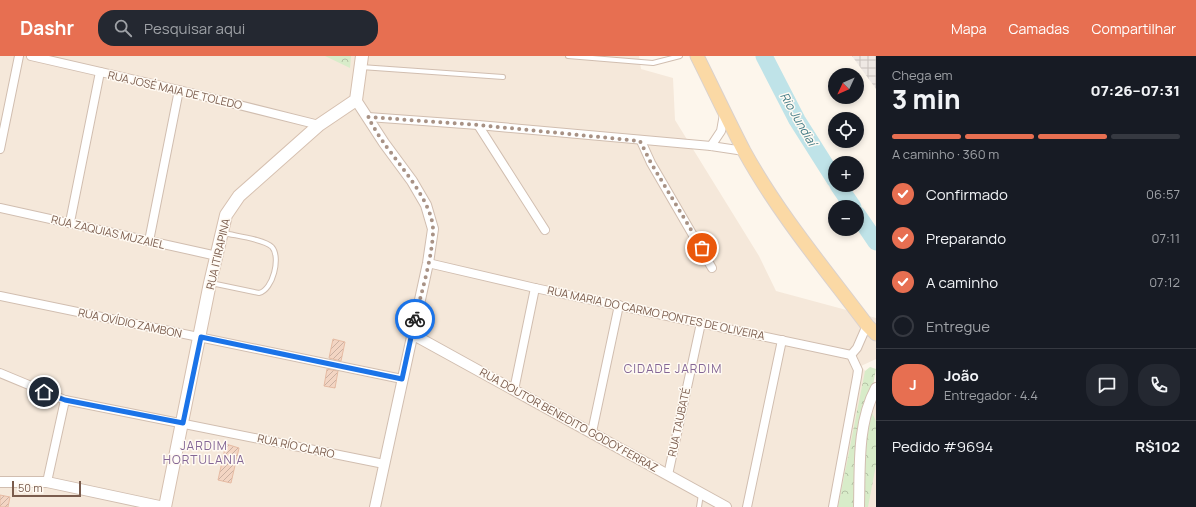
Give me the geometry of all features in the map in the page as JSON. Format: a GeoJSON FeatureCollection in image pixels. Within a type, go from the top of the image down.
{"type":"FeatureCollection","features":[{"type":"Feature","properties":{"kind":"main road"},"geometry":{"type":"LineString","coordinates":[[697,56],[744,151],[768,191],[872,330]]}},
{"type":"Feature","properties":{"kind":"main road"},"geometry":{"type":"LineString","coordinates":[[356,100],[361,61]]}},
{"type":"Feature","properties":{"kind":"main road","name":"RUA ITIRAPINA"},"geometry":{"type":"LineString","coordinates":[[165,507],[201,337],[210,283],[226,215],[239,196],[319,126],[356,100]]}},
{"type":"Feature","properties":{"kind":"street"},"geometry":{"type":"LineString","coordinates":[[0,149],[19,56]]}},
{"type":"Feature","properties":{"kind":"street","name":"RUA JOSÉ MAIA DE TOLEDO"},"geometry":{"type":"LineString","coordinates":[[31,56],[179,90],[319,126]]}},
{"type":"Feature","properties":{"kind":"street"},"geometry":{"type":"LineString","coordinates":[[70,222],[100,72]]}},
{"type":"Feature","properties":{"kind":"street"},"geometry":{"type":"LineString","coordinates":[[150,241],[179,90]]}},
{"type":"Feature","properties":{"kind":"street"},"geometry":{"type":"LineString","coordinates":[[356,100],[384,143],[412,181],[426,205],[433,229],[428,263],[375,507]]}},
{"type":"Feature","properties":{"kind":"street"},"geometry":{"type":"LineString","coordinates":[[711,146],[721,132],[725,110]]}},
{"type":"Feature","properties":{"kind":"street"},"geometry":{"type":"LineString","coordinates":[[368,117],[478,125],[640,141],[711,146],[744,151]]}},
{"type":"Feature","properties":{"kind":"street"},"geometry":{"type":"LineString","coordinates":[[478,125],[545,230]]}},
{"type":"Feature","properties":{"kind":"street"},"geometry":{"type":"LineString","coordinates":[[640,141],[651,163],[712,268]]}},
{"type":"Feature","properties":{"kind":"street","name":"RUA ZAQUIAS MUZAIEL"},"geometry":{"type":"LineString","coordinates":[[0,208],[70,222],[217,256]]}},
{"type":"Feature","properties":{"kind":"street","name":"RUA MARIA DO CARMO PONTES DE OLIVEIRA"},"geometry":{"type":"LineString","coordinates":[[428,263],[535,288],[851,355]]}},
{"type":"Feature","properties":{"kind":"street"},"geometry":{"type":"LineString","coordinates":[[514,390],[535,288]]}},
{"type":"Feature","properties":{"kind":"street","name":"RUA OVÍDIO ZAMBON"},"geometry":{"type":"LineString","coordinates":[[0,296],[402,379]]}},
{"type":"Feature","properties":{"kind":"street"},"geometry":{"type":"LineString","coordinates":[[592,432],[619,305]]}},
{"type":"Feature","properties":{"kind":"street","name":"RUA TAUBATÉ"},"geometry":{"type":"LineString","coordinates":[[668,475],[701,322]]}},
{"type":"Feature","properties":{"kind":"street"},"geometry":{"type":"LineString","coordinates":[[833,507],[858,370],[851,355],[872,330]]}},
{"type":"Feature","properties":{"kind":"street","name":"RUA DOUTOR BENEDITO GODOY FERRAZ"},"geometry":{"type":"LineString","coordinates":[[412,334],[726,507]]}},
{"type":"Feature","properties":{"kind":"street"},"geometry":{"type":"LineString","coordinates":[[747,507],[782,340]]}},
{"type":"Feature","properties":{"kind":"street","name":"RUA RÍO CLARO"},"geometry":{"type":"LineString","coordinates":[[0,373],[65,400],[384,464]]}},
{"type":"Feature","properties":{"kind":"street"},"geometry":{"type":"LineString","coordinates":[[859,507],[860,447],[872,410],[876,388]]}},
{"type":"Feature","properties":{"kind":"street"},"geometry":{"type":"LineString","coordinates":[[46,482],[65,400]]}},
{"type":"Feature","properties":{"kind":"street"},"geometry":{"type":"LineString","coordinates":[[0,482],[46,482],[165,507]]}},
{"type":"Feature","properties":{"kind":"lane"},"geometry":{"type":"LineString","coordinates":[[568,56],[653,63],[680,56]]}},
{"type":"Feature","properties":{"kind":"lane"},"geometry":{"type":"LineString","coordinates":[[361,61],[503,77]]}},
{"type":"Feature","properties":{"kind":"lane"},"geometry":{"type":"LineString","coordinates":[[210,283],[259,293],[263,292],[269,287],[273,278],[275,254],[272,248],[261,242],[221,233]]}},
{"type":"Feature","properties":{"kind":"lane"},"geometry":{"type":"LineString","coordinates":[[699,507],[701,494]]}},
{"type":"Feature","properties":{"kind":"shaded area"},"geometry":{"type":"Polygon","coordinates":[[[0,56],[639,56],[641,69],[673,78],[675,120],[759,256],[776,291],[876,318],[876,359],[861,366],[876,384],[876,507],[0,507],[0,56]]]}},
{"type":"Feature","properties":{"kind":"shaded area"},"geometry":{"type":"Polygon","coordinates":[[[852,56],[876,56],[876,89],[864,72],[864,68],[861,68],[852,56]]]}},
{"type":"Feature","properties":{"kind":"green space"},"geometry":{"type":"Polygon","coordinates":[[[325,56],[351,56],[350,68],[325,56]]]}},
{"type":"Feature","properties":{"kind":"green space"},"geometry":{"type":"Polygon","coordinates":[[[870,367],[876,369],[869,407],[876,421],[876,465],[868,507],[838,507],[865,371],[870,367]]]}},
{"type":"Feature","properties":{"kind":"building"},"geometry":{"type":"Polygon","coordinates":[[[333,339],[345,342],[341,361],[329,358],[333,339]]]}},
{"type":"Feature","properties":{"kind":"building"},"geometry":{"type":"Polygon","coordinates":[[[327,369],[338,371],[335,388],[324,386],[327,369]]]}},
{"type":"Feature","properties":{"kind":"building"},"geometry":{"type":"Polygon","coordinates":[[[226,444],[239,448],[231,483],[218,480],[226,444]]]}},
{"type":"Feature","properties":{"kind":"building"},"geometry":{"type":"Polygon","coordinates":[[[0,495],[10,497],[8,507],[0,507],[0,495]]]}},
{"type":"Feature","properties":{"kind":"waterway","name":"Rio Jundiaí"},"geometry":{"type":"LineString","coordinates":[[764,56],[797,120],[828,169]]}},
{"type":"Feature","properties":{"kind":"waterway","name":"Rio Jundiaí"},"geometry":{"type":"LineString","coordinates":[[843,192],[848,200]]}},
{"type":"Feature","properties":{"kind":"waterway","name":"Rio Jundiaí"},"geometry":{"type":"LineString","coordinates":[[864,224],[876,242]]}},
{"type":"Feature","properties":{"kind":"way so far"},"geometry":{"type":"LineString","coordinates":[[415,319],[432,242],[433,229],[431,217],[412,181],[384,143],[368,117],[478,125],[640,141],[651,163],[702,248]]}},
{"type":"Feature","properties":{"kind":"district","name":"CIDADE JARDIM"},"geometry":{"type":"Point","coordinates":[673,369]}},
{"type":"Feature","properties":{"kind":"district","name":"JARDIM HORTULANIA"},"geometry":{"type":"Point","coordinates":[204,453]}},
{"type":"Feature","properties":{"kind":"route"},"geometry":{"type":"LineString","coordinates":[[44,392],[65,400],[183,423],[201,337],[402,379],[415,319]]}}]}
